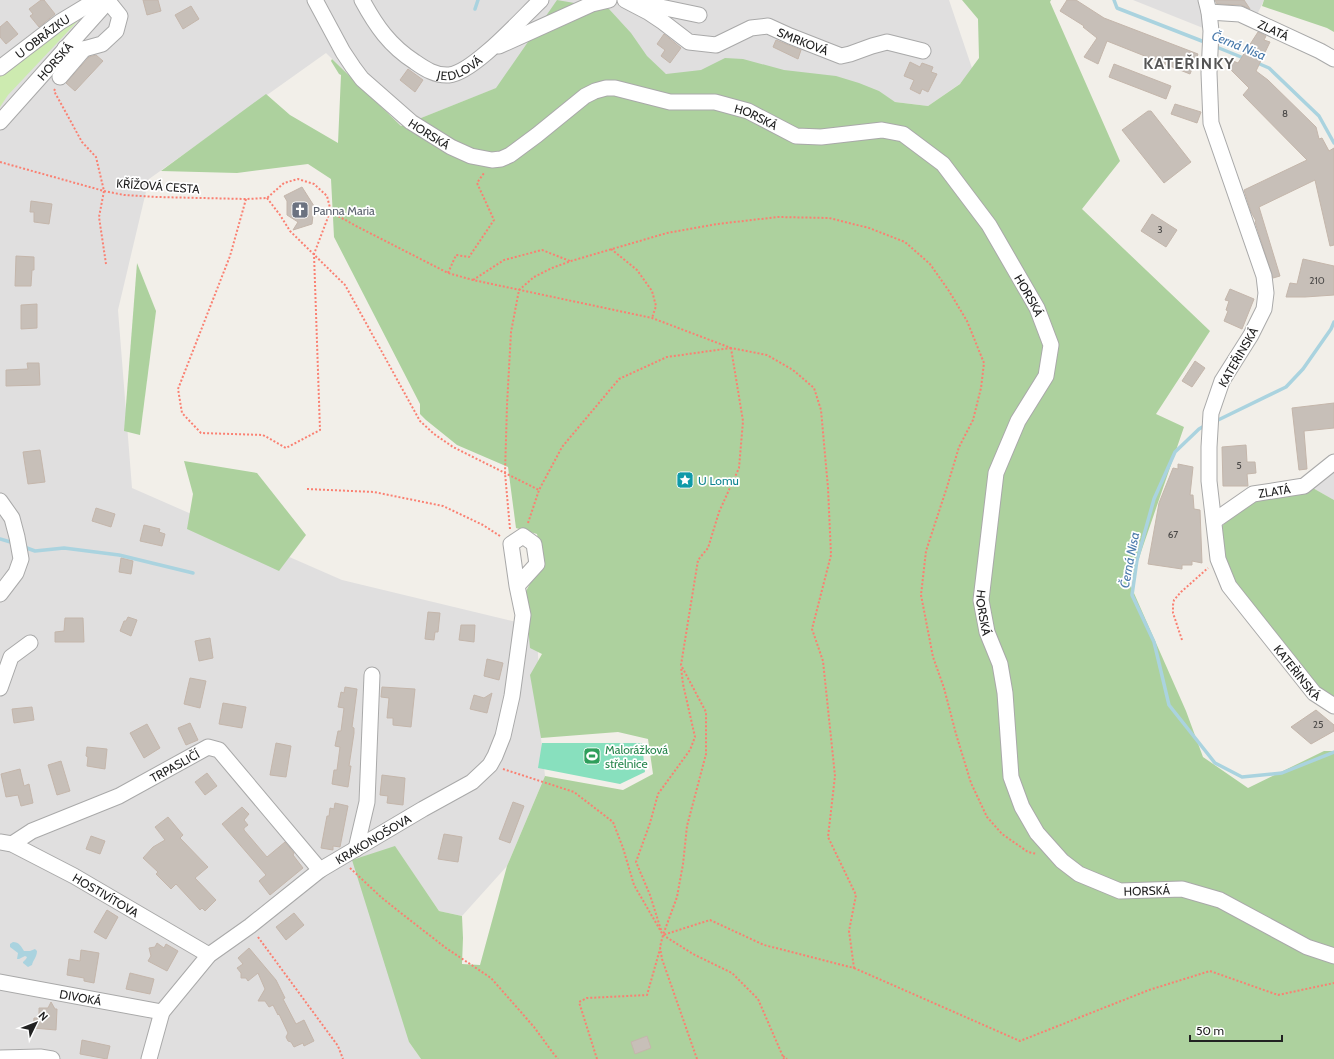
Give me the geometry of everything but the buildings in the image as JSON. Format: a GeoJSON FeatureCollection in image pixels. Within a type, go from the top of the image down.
{"type":"FeatureCollection","features":[{"type":"Feature","properties":{"kind":"street","name":"HORSKÁ"},"geometry":{"type":"LineString","coordinates":[[0,122],[108,0]]}},
{"type":"Feature","properties":{"kind":"street"},"geometry":{"type":"LineString","coordinates":[[65,48],[84,49],[102,44],[116,31],[120,16],[108,0]]}},
{"type":"Feature","properties":{"kind":"street","name":"U OBRÁZKU"},"geometry":{"type":"LineString","coordinates":[[0,68],[60,22],[88,5],[108,0]]}},
{"type":"Feature","properties":{"kind":"street","name":"HORSKÁ"},"geometry":{"type":"LineString","coordinates":[[316,0],[346,57],[371,87],[411,122],[439,140],[471,156],[492,160],[501,159],[510,155],[585,96],[606,88],[615,88],[670,102],[715,102],[748,111],[796,136],[821,137],[882,130],[903,134],[943,164],[989,225],[1037,308],[1051,345],[1046,376],[1018,421],[996,473],[981,600],[987,632],[1000,664],[1005,693],[1011,776],[1022,807],[1036,833],[1062,860],[1079,874],[1120,891],[1182,889],[1220,900],[1307,947],[1334,956]]}},
{"type":"Feature","properties":{"kind":"street","name":"JEDLOVÁ"},"geometry":{"type":"LineString","coordinates":[[362,0],[378,28],[403,55],[433,72],[450,75],[461,71],[489,51],[541,0]]}},
{"type":"Feature","properties":{"kind":"street"},"geometry":{"type":"LineString","coordinates":[[489,51],[592,4],[608,0]]}},
{"type":"Feature","properties":{"kind":"street"},"geometry":{"type":"LineString","coordinates":[[625,0],[699,15]]}},
{"type":"Feature","properties":{"kind":"street","name":"SMRKOVÁ"},"geometry":{"type":"LineString","coordinates":[[625,0],[648,12],[689,42],[716,45],[750,28],[768,26],[841,56],[887,42],[923,51]]}},
{"type":"Feature","properties":{"kind":"street","name":"KATEŘINSKÁ"},"geometry":{"type":"LineString","coordinates":[[1208,6],[1211,31],[1211,123],[1264,276],[1266,293],[1264,309],[1251,335],[1222,381],[1211,412],[1209,481],[1218,559],[1234,592],[1314,693],[1334,706]]}},
{"type":"Feature","properties":{"kind":"street","name":"ZLATÁ"},"geometry":{"type":"LineString","coordinates":[[1208,6],[1240,14],[1320,50],[1334,58]]}},
{"type":"Feature","properties":{"kind":"street"},"geometry":{"type":"LineString","coordinates":[[60,77],[84,49]]}},
{"type":"Feature","properties":{"kind":"street","name":"ZLATÁ"},"geometry":{"type":"LineString","coordinates":[[1214,521],[1253,494],[1304,486],[1334,462]]}},
{"type":"Feature","properties":{"kind":"street"},"geometry":{"type":"LineString","coordinates":[[0,501],[12,518],[21,559],[16,573],[0,594]]}},
{"type":"Feature","properties":{"kind":"street"},"geometry":{"type":"LineString","coordinates":[[517,540],[534,544],[537,564],[517,586]]}},
{"type":"Feature","properties":{"kind":"street","name":"KRAKONOŠOVA"},"geometry":{"type":"LineString","coordinates":[[150,1059],[162,1012],[209,955],[250,926],[320,870],[422,809],[472,782],[490,765],[503,736],[512,696],[523,615],[517,586],[517,540]]}},
{"type":"Feature","properties":{"kind":"street"},"geometry":{"type":"LineString","coordinates":[[0,688],[11,657],[30,643]]}},
{"type":"Feature","properties":{"kind":"street"},"geometry":{"type":"LineString","coordinates":[[356,849],[367,802],[372,674]]}},
{"type":"Feature","properties":{"kind":"street","name":"TRPASLIČÍ"},"geometry":{"type":"LineString","coordinates":[[6,843],[119,796],[208,748],[219,750],[320,870]]}},
{"type":"Feature","properties":{"kind":"street","name":"HOSTIVÍTOVA"},"geometry":{"type":"LineString","coordinates":[[6,843],[74,876],[209,955]]}},
{"type":"Feature","properties":{"kind":"street","name":"DIVOKÁ"},"geometry":{"type":"LineString","coordinates":[[0,982],[162,1012]]}},
{"type":"Feature","properties":{"kind":"street"},"geometry":{"type":"LineString","coordinates":[[0,1058],[40,1057],[52,1059]]}},
{"type":"Feature","properties":{"kind":"path"},"geometry":{"type":"LineString","coordinates":[[60,77],[54,91],[82,142],[96,157],[104,191],[99,217],[106,264]]}},
{"type":"Feature","properties":{"kind":"path"},"geometry":{"type":"LineString","coordinates":[[448,272],[456,255],[469,257],[494,220],[477,183],[492,160]]}},
{"type":"Feature","properties":{"kind":"path","name":"KŘÍŽOVÁ CESTA"},"geometry":{"type":"LineString","coordinates":[[0,162],[104,191],[124,195],[246,199],[266,198]]}},
{"type":"Feature","properties":{"kind":"path"},"geometry":{"type":"LineString","coordinates":[[246,199],[230,256],[178,389],[182,413],[201,433],[263,435],[286,448],[320,430],[314,254],[330,212],[327,196],[314,184],[298,178],[284,183],[266,198],[280,215],[290,231],[314,254],[345,284],[420,421],[434,434],[453,447],[539,490]]}},
{"type":"Feature","properties":{"kind":"path"},"geometry":{"type":"LineString","coordinates":[[330,212],[448,272],[473,280],[652,318],[731,348],[767,355],[793,370],[814,388],[821,410],[832,555],[812,629],[823,661],[835,776],[828,836],[856,895],[850,931],[854,968]]}},
{"type":"Feature","properties":{"kind":"path"},"geometry":{"type":"LineString","coordinates":[[517,540],[506,473],[507,405],[512,332],[519,290],[534,277],[570,261],[667,233],[717,224],[778,217],[829,218],[869,228],[905,242],[930,264],[967,321],[984,363],[982,388],[973,420],[959,447],[926,551],[921,595],[933,657],[944,688],[969,776],[987,817],[1002,834],[1028,852],[1042,855]]}},
{"type":"Feature","properties":{"kind":"path"},"geometry":{"type":"LineString","coordinates":[[611,249],[637,270],[652,291],[656,306],[652,318]]}},
{"type":"Feature","properties":{"kind":"path"},"geometry":{"type":"LineString","coordinates":[[473,280],[504,260],[542,250],[570,261]]}},
{"type":"Feature","properties":{"kind":"path"},"geometry":{"type":"LineString","coordinates":[[517,540],[539,490],[562,447],[619,379],[667,358],[731,348]]}},
{"type":"Feature","properties":{"kind":"path"},"geometry":{"type":"LineString","coordinates":[[663,935],[650,895],[636,862],[650,823],[658,794],[690,750],[695,737],[683,684],[681,665],[698,560],[708,548],[719,512],[739,468],[743,421],[731,348]]}},
{"type":"Feature","properties":{"kind":"path"},"geometry":{"type":"LineString","coordinates":[[307,489],[374,492],[443,506],[517,540]]}},
{"type":"Feature","properties":{"kind":"path"},"geometry":{"type":"LineString","coordinates":[[1182,640],[1173,613],[1172,605],[1174,600],[1218,559]]}},
{"type":"Feature","properties":{"kind":"path"},"geometry":{"type":"LineString","coordinates":[[598,1059],[580,1002],[587,998],[647,995],[663,935],[677,897],[683,864],[687,826],[706,754],[706,712],[681,665]]}},
{"type":"Feature","properties":{"kind":"path"},"geometry":{"type":"LineString","coordinates":[[490,765],[529,776],[574,792],[612,822],[623,848],[634,884],[663,935],[693,954],[732,973],[758,999],[785,1059]]}},
{"type":"Feature","properties":{"kind":"path"},"geometry":{"type":"LineString","coordinates":[[340,858],[382,898],[446,948],[491,978],[534,1027],[558,1059]]}},
{"type":"Feature","properties":{"kind":"path"},"geometry":{"type":"LineString","coordinates":[[663,935],[710,920],[764,945],[854,968],[1020,1041],[1149,990],[1210,971],[1278,995],[1334,983]]}},
{"type":"Feature","properties":{"kind":"path"},"geometry":{"type":"LineString","coordinates":[[250,926],[338,1046],[343,1059]]}},
{"type":"Feature","properties":{"kind":"path"},"geometry":{"type":"LineString","coordinates":[[660,947],[662,959],[697,1059]]}},
{"type":"Feature","properties":{"kind":"shaded area"},"geometry":{"type":"Polygon","coordinates":[[[0,0],[949,0],[974,74],[928,106],[643,71],[557,64],[401,126],[326,53],[149,179],[118,310],[132,488],[342,580],[537,627],[541,738],[545,776],[507,866],[462,916],[439,911],[395,847],[409,1042],[421,1059],[0,1059],[0,0]]]}},
{"type":"Feature","properties":{"kind":"shaded area"},"geometry":{"type":"Polygon","coordinates":[[[1133,0],[1264,0],[1256,17],[1216,1],[1203,28],[1133,0]]]}},
{"type":"Feature","properties":{"kind":"shaded area"},"geometry":{"type":"Polygon","coordinates":[[[1334,465],[1334,500],[1311,487],[1334,465]]]}},
{"type":"Feature","properties":{"kind":"green space"},"geometry":{"type":"Polygon","coordinates":[[[557,0],[609,9],[631,33],[647,56],[666,74],[701,70],[725,58],[743,59],[784,70],[836,76],[879,91],[895,102],[928,106],[960,84],[979,58],[978,19],[962,0],[1051,0],[1050,2],[1120,161],[1082,209],[1210,331],[1156,414],[1184,427],[1130,584],[1186,711],[1203,757],[1248,788],[1324,751],[1334,751],[1334,1059],[421,1059],[409,1042],[352,860],[395,846],[439,911],[462,916],[462,964],[480,965],[507,866],[545,776],[623,790],[653,774],[648,739],[618,732],[541,738],[530,675],[542,654],[530,648],[525,593],[542,561],[537,534],[516,528],[508,467],[457,445],[420,414],[420,404],[334,237],[331,179],[308,164],[237,173],[161,171],[266,94],[290,115],[338,143],[341,75],[331,61],[332,59],[401,126],[496,88],[557,0]]]}},
{"type":"Feature","properties":{"kind":"green space"},"geometry":{"type":"Polygon","coordinates":[[[1264,0],[1334,0],[1334,32],[1327,28],[1262,6],[1264,0]]]}},
{"type":"Feature","properties":{"kind":"green space"},"geometry":{"type":"Polygon","coordinates":[[[91,7],[8,95],[0,107],[0,76],[91,7]]]}},
{"type":"Feature","properties":{"kind":"green space"},"geometry":{"type":"Polygon","coordinates":[[[137,263],[156,311],[140,435],[124,431],[137,263]]]}},
{"type":"Feature","properties":{"kind":"green space"},"geometry":{"type":"Polygon","coordinates":[[[184,461],[257,473],[306,535],[279,571],[187,529],[193,494],[184,461]]]}},
{"type":"Feature","properties":{"kind":"green space"},"geometry":{"type":"Polygon","coordinates":[[[1311,487],[1334,500],[1334,699],[1319,688],[1235,583],[1224,557],[1219,530],[1236,510],[1255,498],[1311,487]]]}},
{"type":"Feature","properties":{"kind":"green space","name":"Malorážková střelnice"},"geometry":{"type":"Polygon","coordinates":[[[542,743],[642,743],[645,772],[620,784],[538,768],[542,743]]]}},
{"type":"Feature","properties":{"kind":"water"},"geometry":{"type":"Polygon","coordinates":[[[13,942],[21,946],[24,951],[35,949],[37,951],[32,965],[28,967],[23,963],[27,957],[25,956],[17,959],[18,953],[10,947],[10,944],[13,942]]]}},
{"type":"Feature","properties":{"kind":"waterway"},"geometry":{"type":"LineString","coordinates":[[475,9],[478,0]]}},
{"type":"Feature","properties":{"kind":"waterway","name":"Černá Nisa"},"geometry":{"type":"LineString","coordinates":[[1114,0],[1117,8],[1207,43]]}},
{"type":"Feature","properties":{"kind":"waterway","name":"Černá Nisa"},"geometry":{"type":"LineString","coordinates":[[1214,46],[1246,59]]}},
{"type":"Feature","properties":{"kind":"waterway","name":"Černá Nisa"},"geometry":{"type":"LineString","coordinates":[[1255,62],[1269,68],[1319,116],[1334,143]]}},
{"type":"Feature","properties":{"kind":"waterway","name":"Černá Nisa"},"geometry":{"type":"LineString","coordinates":[[1214,422],[1286,387],[1303,369],[1331,329],[1334,322]]}},
{"type":"Feature","properties":{"kind":"waterway","name":"Černá Nisa"},"geometry":{"type":"LineString","coordinates":[[1206,425],[1199,429],[1175,452],[1154,499],[1137,560],[1132,595],[1154,642],[1169,705],[1215,763],[1242,777],[1282,773],[1334,752]]}},
{"type":"Feature","properties":{"kind":"waterway"},"geometry":{"type":"LineString","coordinates":[[0,539],[14,543]]}},
{"type":"Feature","properties":{"kind":"waterway"},"geometry":{"type":"LineString","coordinates":[[24,547],[35,551],[64,548],[119,555],[193,573]]}},
{"type":"Feature","properties":{"kind":"place","name":"Panna Maria"},"geometry":{"type":"Point","coordinates":[300,210]}},
{"type":"Feature","properties":{"kind":"place","name":"U Lomu"},"geometry":{"type":"Point","coordinates":[685,480]}},
{"type":"Feature","properties":{"kind":"place","name":"Malorážková střelnice"},"geometry":{"type":"Point","coordinates":[592,756]}},
{"type":"Feature","properties":{"kind":"district","name":"KATEŘINKY"},"geometry":{"type":"Point","coordinates":[1189,63]}}]}
